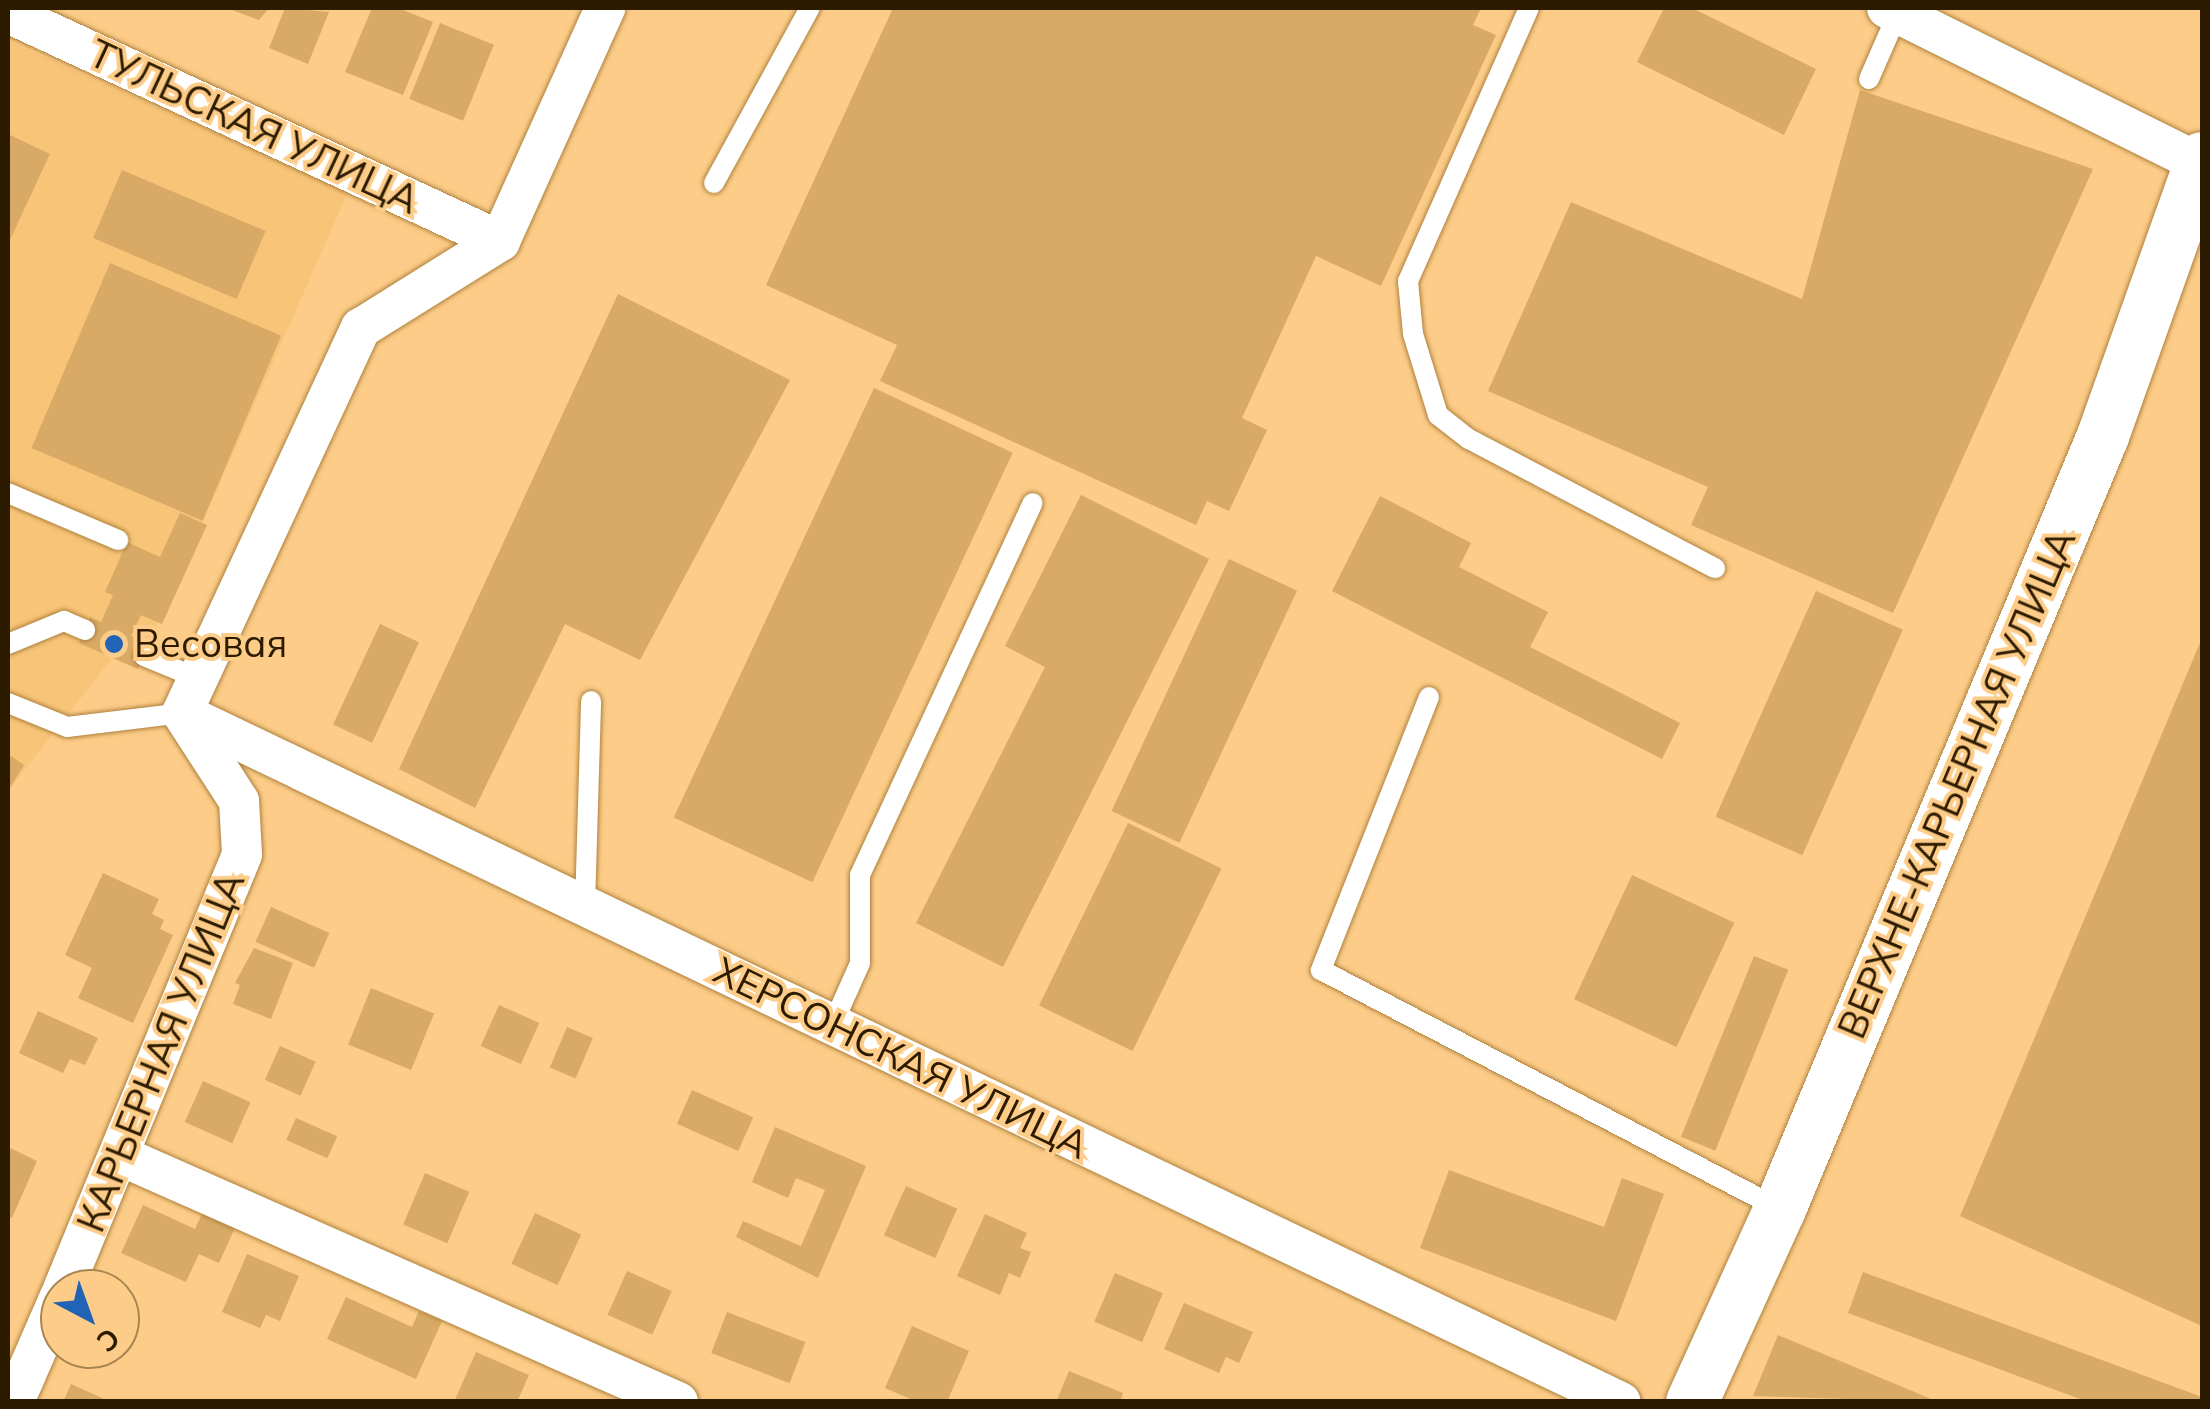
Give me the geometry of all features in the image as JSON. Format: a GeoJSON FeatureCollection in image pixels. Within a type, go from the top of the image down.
{"type":"FeatureCollection","features":[{"type":"Feature","properties":{"kind":"street"},"geometry":{"type":"LineString","coordinates":[[189,696],[361,328],[500,241],[605,8]]}},
{"type":"Feature","properties":{"kind":"street"},"geometry":{"type":"LineString","coordinates":[[1892,10],[2202,162]]}},
{"type":"Feature","properties":{"kind":"street","name":"ТУЛЬСКАЯ УЛИЦА"},"geometry":{"type":"LineString","coordinates":[[8,12],[500,241]]}},
{"type":"Feature","properties":{"kind":"street","name":"ВЕРХНЕ-КАРЬЕРНАЯ УЛИЦА"},"geometry":{"type":"LineString","coordinates":[[1692,1402],[1780,1209],[2102,436],[2202,162]]}},
{"type":"Feature","properties":{"kind":"street","name":"ХЕРСОНСКАЯ УЛИЦА"},"geometry":{"type":"LineString","coordinates":[[189,696],[585,907],[1620,1402]]}},
{"type":"Feature","properties":{"kind":"street","name":"КАРЬЕРНАЯ УЛИЦА"},"geometry":{"type":"LineString","coordinates":[[72,1269],[242,854],[239,800],[189,696]]}},
{"type":"Feature","properties":{"kind":"street"},"geometry":{"type":"LineString","coordinates":[[121,1156],[678,1402]]}},
{"type":"Feature","properties":{"kind":"street"},"geometry":{"type":"LineString","coordinates":[[14,1402],[40,1342]]}},
{"type":"Feature","properties":{"kind":"lane"},"geometry":{"type":"LineString","coordinates":[[714,183],[810,8]]}},
{"type":"Feature","properties":{"kind":"lane"},"geometry":{"type":"LineString","coordinates":[[1529,8],[1408,281],[1413,334],[1438,415],[1469,439],[1715,568]]}},
{"type":"Feature","properties":{"kind":"lane"},"geometry":{"type":"LineString","coordinates":[[1868,79],[1892,10]]}},
{"type":"Feature","properties":{"kind":"lane"},"geometry":{"type":"LineString","coordinates":[[8,493],[118,540]]}},
{"type":"Feature","properties":{"kind":"lane"},"geometry":{"type":"LineString","coordinates":[[832,1026],[860,964],[860,875],[1033,503]]}},
{"type":"Feature","properties":{"kind":"lane"},"geometry":{"type":"LineString","coordinates":[[8,644],[64,621],[85,630]]}},
{"type":"Feature","properties":{"kind":"lane"},"geometry":{"type":"LineString","coordinates":[[144,656],[189,696]]}},
{"type":"Feature","properties":{"kind":"lane"},"geometry":{"type":"LineString","coordinates":[[8,703],[67,727],[189,696]]}},
{"type":"Feature","properties":{"kind":"lane"},"geometry":{"type":"LineString","coordinates":[[1429,696],[1321,970],[1780,1209]]}},
{"type":"Feature","properties":{"kind":"lane"},"geometry":{"type":"LineString","coordinates":[[585,907],[591,700]]}},
{"type":"Feature","properties":{"kind":"shaded area"},"geometry":{"type":"Polygon","coordinates":[[[8,41],[348,192],[138,669],[112,658],[8,791],[8,41]]]}},
{"type":"Feature","properties":{"kind":"building"},"geometry":{"type":"Polygon","coordinates":[[[227,8],[269,8],[259,20],[227,8]]]}},
{"type":"Feature","properties":{"kind":"building"},"geometry":{"type":"Polygon","coordinates":[[[285,8],[329,12],[308,64],[269,48],[285,8]]]}},
{"type":"Feature","properties":{"kind":"building"},"geometry":{"type":"Polygon","coordinates":[[[372,8],[398,8],[433,22],[403,95],[345,72],[372,8]]]}},
{"type":"Feature","properties":{"kind":"building"},"geometry":{"type":"Polygon","coordinates":[[[893,8],[1481,8],[1473,25],[1496,35],[1381,286],[1316,256],[1242,418],[1267,430],[1229,511],[1207,501],[1196,525],[880,381],[897,345],[766,285],[893,8]]]}},
{"type":"Feature","properties":{"kind":"building"},"geometry":{"type":"Polygon","coordinates":[[[1664,8],[1692,8],[1816,69],[1784,135],[1637,62],[1664,8]]]}},
{"type":"Feature","properties":{"kind":"building"},"geometry":{"type":"Polygon","coordinates":[[[440,23],[494,45],[463,121],[409,99],[440,23]]]}},
{"type":"Feature","properties":{"kind":"building"},"geometry":{"type":"Polygon","coordinates":[[[1860,90],[2093,169],[1893,613],[1691,525],[1708,487],[1488,391],[1571,202],[1802,299],[1860,90]]]}},
{"type":"Feature","properties":{"kind":"building"},"geometry":{"type":"Polygon","coordinates":[[[8,134],[50,154],[8,244],[8,134]]]}},
{"type":"Feature","properties":{"kind":"building"},"geometry":{"type":"Polygon","coordinates":[[[122,170],[266,231],[237,299],[93,238],[122,170]]]}},
{"type":"Feature","properties":{"kind":"building"},"geometry":{"type":"Polygon","coordinates":[[[110,263],[281,336],[203,521],[31,448],[110,263]]]}},
{"type":"Feature","properties":{"kind":"building"},"geometry":{"type":"Polygon","coordinates":[[[618,294],[790,380],[640,660],[565,624],[475,808],[399,769],[618,294]]]}},
{"type":"Feature","properties":{"kind":"building"},"geometry":{"type":"Polygon","coordinates":[[[874,388],[1013,453],[812,882],[674,818],[874,388]]]}},
{"type":"Feature","properties":{"kind":"building"},"geometry":{"type":"Polygon","coordinates":[[[1081,495],[1209,559],[1003,967],[916,923],[1045,667],[1005,646],[1081,495]]]}},
{"type":"Feature","properties":{"kind":"building"},"geometry":{"type":"Polygon","coordinates":[[[1380,496],[1471,543],[1459,567],[1548,612],[1530,647],[1680,723],[1662,759],[1332,591],[1380,496]]]}},
{"type":"Feature","properties":{"kind":"building"},"geometry":{"type":"Polygon","coordinates":[[[180,513],[207,525],[162,624],[141,615],[131,636],[149,644],[138,669],[79,643],[90,617],[101,622],[113,595],[105,592],[127,542],[160,557],[180,513]]]}},
{"type":"Feature","properties":{"kind":"building"},"geometry":{"type":"Polygon","coordinates":[[[1229,559],[1297,591],[1179,843],[1112,811],[1229,559]]]}},
{"type":"Feature","properties":{"kind":"building"},"geometry":{"type":"Polygon","coordinates":[[[1816,591],[1903,630],[1802,855],[1716,817],[1816,591]]]}},
{"type":"Feature","properties":{"kind":"building"},"geometry":{"type":"Polygon","coordinates":[[[380,624],[419,642],[372,743],[333,725],[380,624]]]}},
{"type":"Feature","properties":{"kind":"building"},"geometry":{"type":"Polygon","coordinates":[[[2202,638],[2202,1326],[1960,1216],[2202,638]]]}},
{"type":"Feature","properties":{"kind":"building"},"geometry":{"type":"Polygon","coordinates":[[[8,754],[24,765],[8,791],[8,754]]]}},
{"type":"Feature","properties":{"kind":"building"},"geometry":{"type":"Polygon","coordinates":[[[1128,823],[1221,869],[1132,1051],[1039,1005],[1128,823]]]}},
{"type":"Feature","properties":{"kind":"building"},"geometry":{"type":"Polygon","coordinates":[[[103,873],[159,899],[152,914],[164,920],[160,929],[173,935],[133,1023],[78,998],[92,968],[65,955],[103,873]]]}},
{"type":"Feature","properties":{"kind":"building"},"geometry":{"type":"Polygon","coordinates":[[[1632,875],[1734,923],[1677,1047],[1574,999],[1632,875]]]}},
{"type":"Feature","properties":{"kind":"building"},"geometry":{"type":"Polygon","coordinates":[[[271,907],[329,933],[314,968],[256,942],[271,907]]]}},
{"type":"Feature","properties":{"kind":"building"},"geometry":{"type":"Polygon","coordinates":[[[254,948],[293,963],[271,1019],[233,1004],[240,985],[235,983],[254,948]]]}},
{"type":"Feature","properties":{"kind":"building"},"geometry":{"type":"Polygon","coordinates":[[[1754,956],[1788,970],[1715,1151],[1681,1137],[1754,956]]]}},
{"type":"Feature","properties":{"kind":"building"},"geometry":{"type":"Polygon","coordinates":[[[371,988],[434,1013],[411,1070],[348,1045],[371,988]]]}},
{"type":"Feature","properties":{"kind":"building"},"geometry":{"type":"Polygon","coordinates":[[[499,1005],[539,1023],[521,1064],[481,1046],[499,1005]]]}},
{"type":"Feature","properties":{"kind":"building"},"geometry":{"type":"Polygon","coordinates":[[[38,1011],[98,1038],[85,1065],[70,1059],[63,1073],[19,1053],[38,1011]]]}},
{"type":"Feature","properties":{"kind":"building"},"geometry":{"type":"Polygon","coordinates":[[[567,1027],[593,1038],[576,1078],[550,1068],[567,1027]]]}},
{"type":"Feature","properties":{"kind":"building"},"geometry":{"type":"Polygon","coordinates":[[[280,1046],[316,1062],[301,1096],[265,1080],[280,1046]]]}},
{"type":"Feature","properties":{"kind":"building"},"geometry":{"type":"Polygon","coordinates":[[[203,1081],[251,1102],[232,1143],[185,1122],[203,1081]]]}},
{"type":"Feature","properties":{"kind":"building"},"geometry":{"type":"Polygon","coordinates":[[[692,1090],[753,1117],[738,1151],[677,1124],[692,1090]]]}},
{"type":"Feature","properties":{"kind":"building"},"geometry":{"type":"Polygon","coordinates":[[[296,1118],[337,1136],[327,1158],[286,1140],[296,1118]]]}},
{"type":"Feature","properties":{"kind":"building"},"geometry":{"type":"Polygon","coordinates":[[[775,1127],[866,1166],[818,1278],[736,1237],[743,1221],[801,1246],[825,1190],[796,1178],[788,1198],[752,1182],[775,1127]]]}},
{"type":"Feature","properties":{"kind":"building"},"geometry":{"type":"Polygon","coordinates":[[[8,1147],[37,1161],[12,1218],[8,1216],[8,1147]]]}},
{"type":"Feature","properties":{"kind":"building"},"geometry":{"type":"Polygon","coordinates":[[[1449,1170],[1604,1227],[1622,1178],[1664,1194],[1616,1321],[1420,1248],[1449,1170]]]}},
{"type":"Feature","properties":{"kind":"building"},"geometry":{"type":"Polygon","coordinates":[[[425,1173],[469,1192],[447,1243],[403,1225],[425,1173]]]}},
{"type":"Feature","properties":{"kind":"building"},"geometry":{"type":"Polygon","coordinates":[[[906,1186],[957,1209],[935,1258],[884,1235],[906,1186]]]}},
{"type":"Feature","properties":{"kind":"building"},"geometry":{"type":"Polygon","coordinates":[[[143,1205],[195,1229],[205,1207],[238,1221],[219,1263],[199,1254],[186,1282],[121,1253],[143,1205]]]}},
{"type":"Feature","properties":{"kind":"building"},"geometry":{"type":"Polygon","coordinates":[[[535,1213],[581,1235],[558,1285],[511,1264],[535,1213]]]}},
{"type":"Feature","properties":{"kind":"building"},"geometry":{"type":"Polygon","coordinates":[[[985,1214],[1027,1233],[1020,1248],[1031,1252],[1020,1278],[1009,1273],[1000,1295],[957,1276],[985,1214]]]}},
{"type":"Feature","properties":{"kind":"building"},"geometry":{"type":"Polygon","coordinates":[[[247,1254],[299,1276],[280,1321],[266,1315],[260,1328],[222,1312],[247,1254]]]}},
{"type":"Feature","properties":{"kind":"building"},"geometry":{"type":"Polygon","coordinates":[[[627,1271],[672,1291],[652,1335],[607,1315],[627,1271]]]}},
{"type":"Feature","properties":{"kind":"building"},"geometry":{"type":"Polygon","coordinates":[[[1863,1272],[2202,1397],[2202,1402],[2088,1402],[1848,1313],[1863,1272]]]}},
{"type":"Feature","properties":{"kind":"building"},"geometry":{"type":"Polygon","coordinates":[[[1115,1273],[1163,1293],[1142,1342],[1094,1322],[1115,1273]]]}},
{"type":"Feature","properties":{"kind":"building"},"geometry":{"type":"Polygon","coordinates":[[[346,1297],[412,1327],[419,1311],[442,1321],[416,1379],[327,1339],[346,1297]]]}},
{"type":"Feature","properties":{"kind":"building"},"geometry":{"type":"Polygon","coordinates":[[[1184,1303],[1253,1332],[1239,1363],[1226,1357],[1219,1373],[1164,1349],[1184,1303]]]}},
{"type":"Feature","properties":{"kind":"building"},"geometry":{"type":"Polygon","coordinates":[[[727,1312],[805,1342],[790,1383],[711,1353],[727,1312]]]}},
{"type":"Feature","properties":{"kind":"building"},"geometry":{"type":"Polygon","coordinates":[[[912,1326],[969,1351],[947,1402],[917,1402],[885,1388],[912,1326]]]}},
{"type":"Feature","properties":{"kind":"building"},"geometry":{"type":"Polygon","coordinates":[[[1778,1335],[1936,1401],[1936,1402],[1753,1396],[1778,1335]]]}},
{"type":"Feature","properties":{"kind":"building"},"geometry":{"type":"Polygon","coordinates":[[[476,1352],[529,1375],[517,1402],[454,1402],[476,1352]]]}},
{"type":"Feature","properties":{"kind":"building"},"geometry":{"type":"Polygon","coordinates":[[[1069,1371],[1123,1393],[1120,1402],[1056,1402],[1069,1371]]]}},
{"type":"Feature","properties":{"kind":"building"},"geometry":{"type":"Polygon","coordinates":[[[71,1384],[111,1402],[63,1402],[71,1384]]]}},
{"type":"Feature","properties":{"kind":"place","name":"Весовая"},"geometry":{"type":"Point","coordinates":[114,644]}}]}
